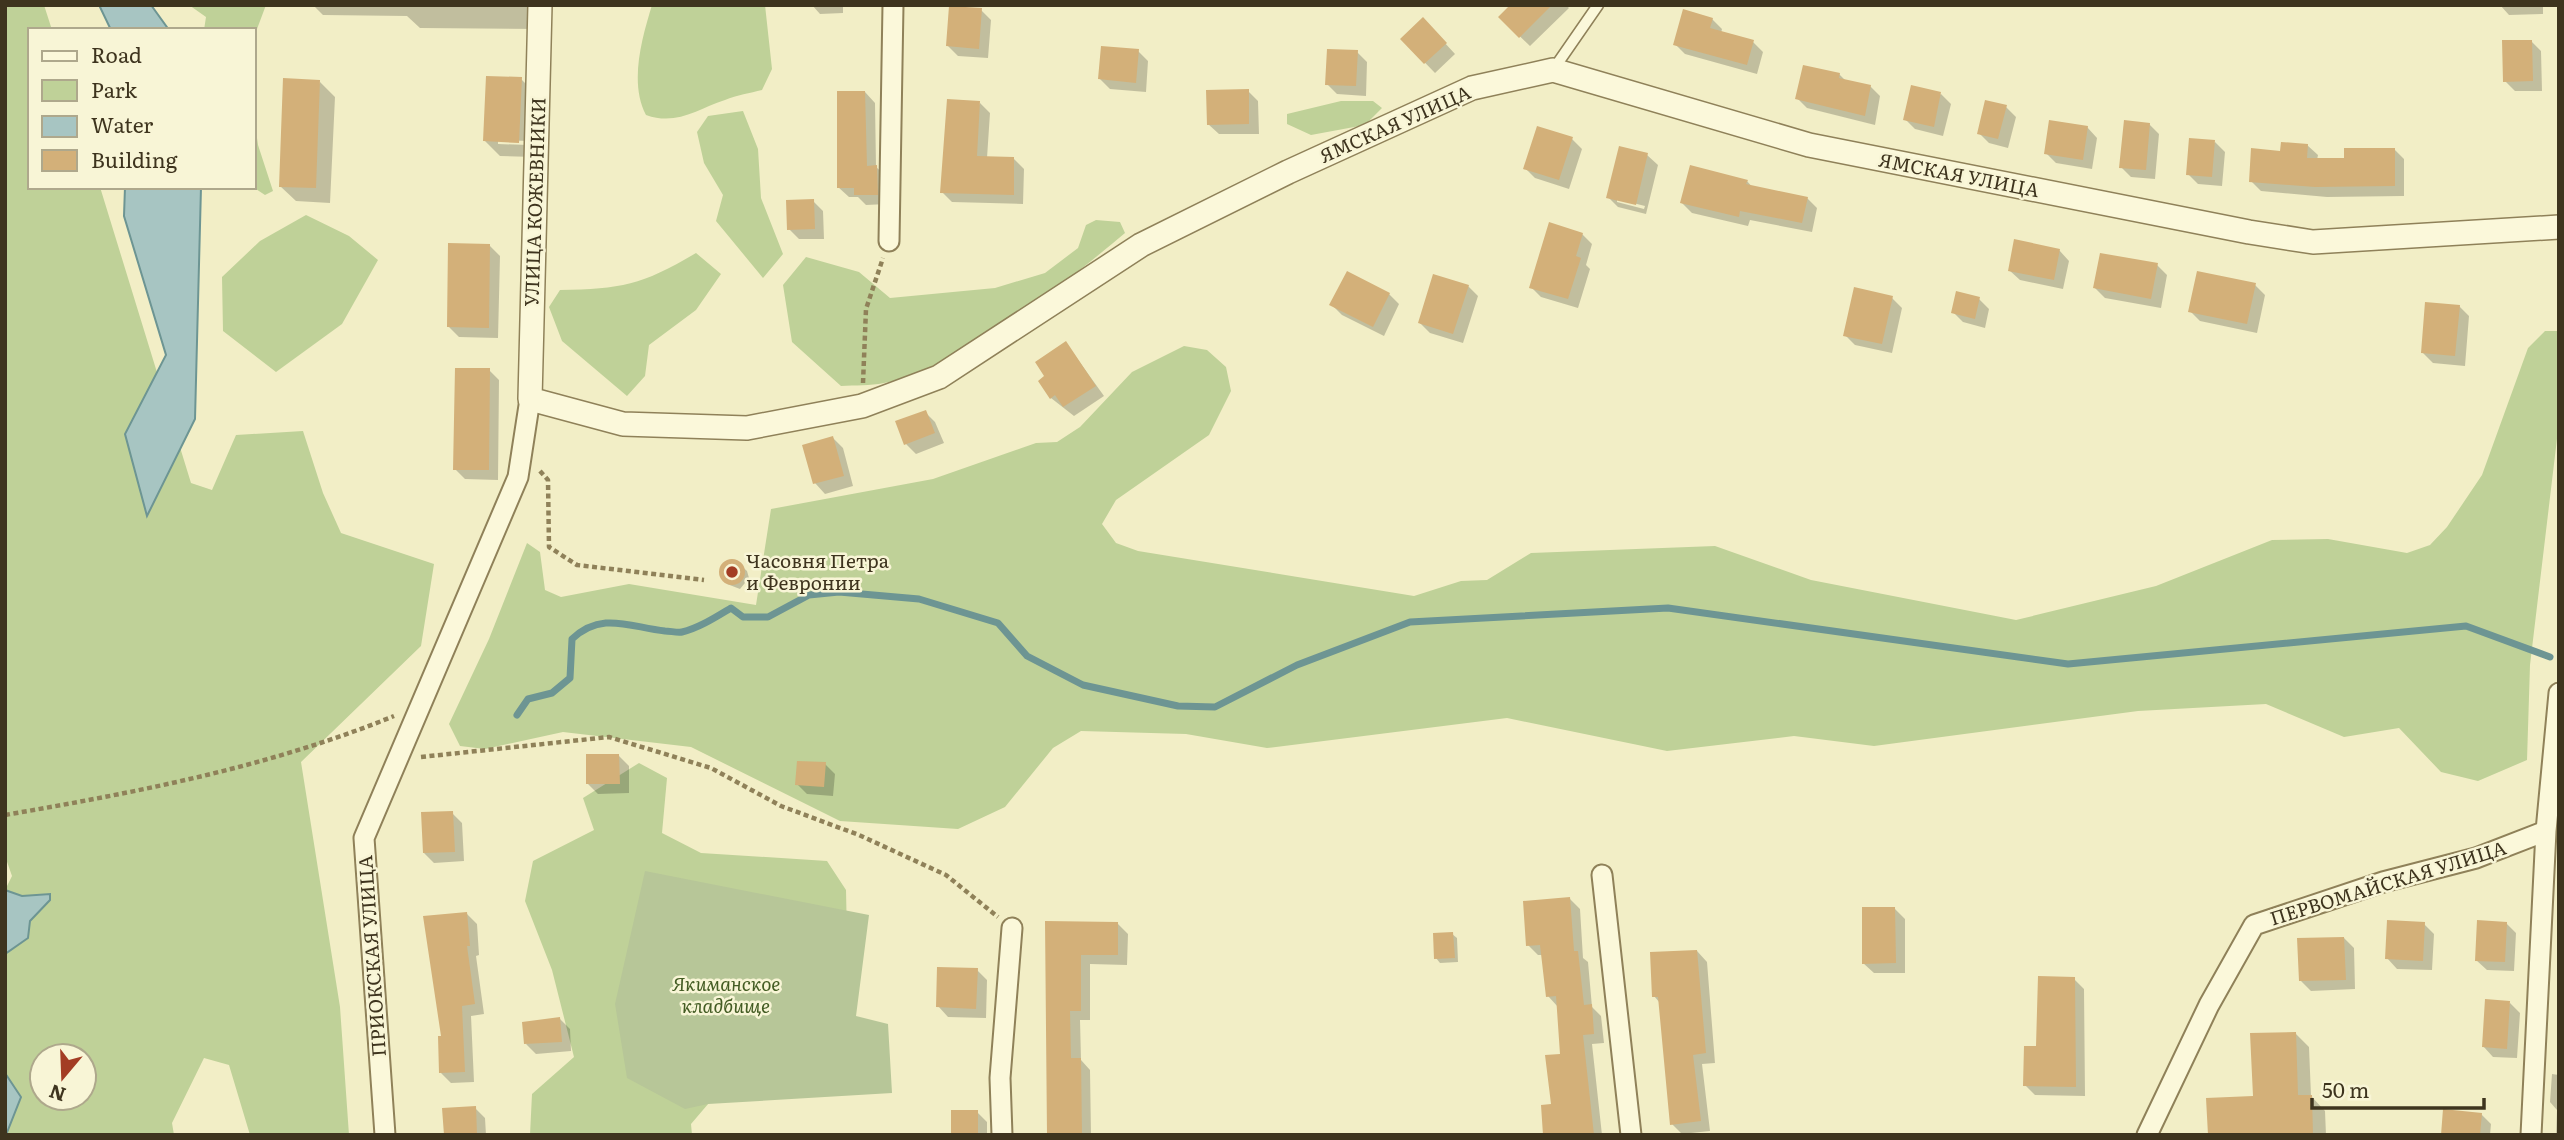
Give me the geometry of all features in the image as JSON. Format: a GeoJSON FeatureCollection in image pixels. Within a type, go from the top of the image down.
{"type":"FeatureCollection","features":[{"type":"Feature","properties":{"kind":"street","name":"УЛИЦА КОЖЕВНИКИ"},"geometry":{"type":"LineString","coordinates":[[530,399],[540,5]]}},
{"type":"Feature","properties":{"kind":"street"},"geometry":{"type":"LineString","coordinates":[[888,241],[893,5]]}},
{"type":"Feature","properties":{"kind":"street","name":"ЯМСКАЯ УЛИЦА"},"geometry":{"type":"LineString","coordinates":[[530,399],[624,424],[747,428],[862,406],[939,377],[1141,245],[1288,172],[1472,88],[1553,70],[1809,145],[2249,232],[2313,242],[2559,227]]}},
{"type":"Feature","properties":{"kind":"street","name":"ПРИОКСКАЯ УЛИЦА"},"geometry":{"type":"LineString","coordinates":[[385,1135],[364,838],[518,477],[530,399]]}},
{"type":"Feature","properties":{"kind":"street"},"geometry":{"type":"LineString","coordinates":[[2531,1135],[2546,831],[2559,693]]}},
{"type":"Feature","properties":{"kind":"street","name":"ПЕРВОМАЙСКАЯ УЛИЦА"},"geometry":{"type":"LineString","coordinates":[[2147,1135],[2209,1005],[2253,925],[2383,882],[2476,858],[2546,831]]}},
{"type":"Feature","properties":{"kind":"street"},"geometry":{"type":"LineString","coordinates":[[1602,875],[1632,1135]]}},
{"type":"Feature","properties":{"kind":"street"},"geometry":{"type":"LineString","coordinates":[[1002,1135],[1000,1078],[1012,929]]}},
{"type":"Feature","properties":{"kind":"lane"},"geometry":{"type":"LineString","coordinates":[[1553,70],[1598,5]]}},
{"type":"Feature","properties":{"kind":"path"},"geometry":{"type":"LineString","coordinates":[[862,406],[866,309],[888,241]]}},
{"type":"Feature","properties":{"kind":"path"},"geometry":{"type":"LineString","coordinates":[[522,450],[548,480],[549,547],[559,556],[577,565],[704,580]]}},
{"type":"Feature","properties":{"kind":"path"},"geometry":{"type":"LineString","coordinates":[[5,815],[185,782],[347,735],[421,706]]}},
{"type":"Feature","properties":{"kind":"path"},"geometry":{"type":"LineString","coordinates":[[398,759],[610,737],[711,768],[781,806],[859,835],[946,875],[1012,929]]}},
{"type":"Feature","properties":{"kind":"green space"},"geometry":{"type":"Polygon","coordinates":[[[5,5],[44,5],[51,28],[28,28],[28,189],[101,189],[191,483],[212,490],[236,435],[303,431],[323,493],[341,533],[434,564],[421,646],[301,762],[340,1007],[349,1135],[250,1135],[229,1065],[204,1058],[172,1123],[174,1135],[5,1135],[21,1097],[5,1073],[5,954],[28,938],[29,921],[49,894],[22,896],[5,890],[12,876],[5,856],[5,5]]]}},
{"type":"Feature","properties":{"kind":"green space"},"geometry":{"type":"Polygon","coordinates":[[[189,5],[266,5],[256,32],[256,28],[204,28],[206,17],[189,5]]]}},
{"type":"Feature","properties":{"kind":"green space"},"geometry":{"type":"Polygon","coordinates":[[[652,5],[765,5],[772,69],[762,90],[734,97],[687,115],[667,119],[646,115],[638,89],[638,75],[641,46],[652,5]]]}},
{"type":"Feature","properties":{"kind":"green space"},"geometry":{"type":"Polygon","coordinates":[[[1341,101],[1373,101],[1382,108],[1365,125],[1311,135],[1287,124],[1287,114],[1341,101]]]}},
{"type":"Feature","properties":{"kind":"green space"},"geometry":{"type":"Polygon","coordinates":[[[743,111],[758,149],[761,198],[783,254],[763,278],[716,221],[723,195],[704,163],[697,132],[708,116],[743,111]]]}},
{"type":"Feature","properties":{"kind":"green space"},"geometry":{"type":"Polygon","coordinates":[[[256,131],[273,191],[265,195],[256,189],[256,131]]]}},
{"type":"Feature","properties":{"kind":"green space"},"geometry":{"type":"Polygon","coordinates":[[[306,215],[349,236],[378,260],[342,324],[276,372],[223,331],[222,277],[260,241],[306,215]]]}},
{"type":"Feature","properties":{"kind":"green space"},"geometry":{"type":"Polygon","coordinates":[[[1096,220],[1120,222],[1125,233],[1011,321],[979,341],[914,374],[879,384],[841,386],[792,342],[783,285],[806,257],[859,272],[890,298],[995,288],[1045,273],[1078,248],[1086,225],[1096,220]]]}},
{"type":"Feature","properties":{"kind":"green space"},"geometry":{"type":"Polygon","coordinates":[[[696,253],[721,274],[696,310],[649,345],[645,376],[627,396],[562,341],[549,307],[560,290],[616,286],[646,279],[696,253]]]}},
{"type":"Feature","properties":{"kind":"green space"},"geometry":{"type":"Polygon","coordinates":[[[2545,331],[2559,331],[2559,422],[2530,665],[2527,760],[2478,781],[2441,772],[2399,728],[2344,737],[2266,704],[2138,711],[1874,746],[1794,736],[1667,751],[1507,718],[1267,748],[1186,734],[1081,731],[1053,748],[1005,807],[958,829],[840,821],[691,747],[563,732],[485,749],[460,746],[449,724],[489,639],[527,543],[540,552],[545,590],[561,597],[629,584],[756,605],[771,509],[933,479],[1036,443],[1057,442],[1080,427],[1132,372],[1184,346],[1207,350],[1226,367],[1231,391],[1209,435],[1116,500],[1102,524],[1116,543],[1138,551],[1414,596],[1461,581],[1487,580],[1531,553],[1715,546],[1811,580],[2016,620],[2156,586],[2272,540],[2328,539],[2407,553],[2430,545],[2447,527],[2482,475],[2528,348],[2545,331]]]}},
{"type":"Feature","properties":{"kind":"green space"},"geometry":{"type":"Polygon","coordinates":[[[639,763],[667,778],[662,833],[701,853],[827,861],[846,890],[848,985],[726,1083],[691,1124],[692,1135],[530,1135],[532,1094],[574,1057],[552,970],[525,901],[533,861],[594,830],[583,798],[639,763]]]}},
{"type":"Feature","properties":{"kind":"green space","name":"Якиманское кладбище"},"geometry":{"type":"Polygon","coordinates":[[[645,871],[869,915],[856,1016],[888,1024],[892,1093],[708,1104],[685,1109],[627,1078],[615,1004],[645,871]]]}},
{"type":"Feature","properties":{"kind":"water"},"geometry":{"type":"Polygon","coordinates":[[[99,5],[151,5],[168,28],[110,28],[99,5]]]}},
{"type":"Feature","properties":{"kind":"water"},"geometry":{"type":"Polygon","coordinates":[[[125,189],[201,189],[195,419],[147,516],[125,434],[166,355],[124,216],[125,189]]]}},
{"type":"Feature","properties":{"kind":"water"},"geometry":{"type":"Polygon","coordinates":[[[5,890],[22,896],[50,894],[50,900],[30,921],[28,938],[5,954],[5,890]]]}},
{"type":"Feature","properties":{"kind":"water"},"geometry":{"type":"Polygon","coordinates":[[[5,1073],[21,1097],[6,1135],[5,1134],[5,1073]]]}},
{"type":"Feature","properties":{"kind":"building"},"geometry":{"type":"Polygon","coordinates":[[[1510,5],[1552,5],[1519,38],[1498,17],[1510,5]]]}},
{"type":"Feature","properties":{"kind":"building"},"geometry":{"type":"Polygon","coordinates":[[[949,6],[982,8],[979,49],[946,46],[949,6]]]}},
{"type":"Feature","properties":{"kind":"building"},"geometry":{"type":"Polygon","coordinates":[[[1683,9],[1713,18],[1710,28],[1754,40],[1747,65],[1673,45],[1683,9]]]}},
{"type":"Feature","properties":{"kind":"building"},"geometry":{"type":"Polygon","coordinates":[[[1423,17],[1447,43],[1424,64],[1400,39],[1423,17]]]}},
{"type":"Feature","properties":{"kind":"building"},"geometry":{"type":"Polygon","coordinates":[[[2502,40],[2532,40],[2533,81],[2503,82],[2502,40]]]}},
{"type":"Feature","properties":{"kind":"building"},"geometry":{"type":"Polygon","coordinates":[[[1101,46],[1139,49],[1136,83],[1098,79],[1101,46]]]}},
{"type":"Feature","properties":{"kind":"building"},"geometry":{"type":"Polygon","coordinates":[[[1327,49],[1358,50],[1356,86],[1325,85],[1327,49]]]}},
{"type":"Feature","properties":{"kind":"building"},"geometry":{"type":"Polygon","coordinates":[[[1803,65],[1840,73],[1839,78],[1871,85],[1865,116],[1795,99],[1803,65]]]}},
{"type":"Feature","properties":{"kind":"building"},"geometry":{"type":"Polygon","coordinates":[[[486,76],[522,77],[519,143],[483,141],[486,76]]]}},
{"type":"Feature","properties":{"kind":"building"},"geometry":{"type":"Polygon","coordinates":[[[283,78],[320,80],[316,188],[279,187],[283,78]]]}},
{"type":"Feature","properties":{"kind":"building"},"geometry":{"type":"Polygon","coordinates":[[[1911,85],[1941,92],[1934,127],[1903,120],[1911,85]]]}},
{"type":"Feature","properties":{"kind":"building"},"geometry":{"type":"Polygon","coordinates":[[[1249,89],[1249,124],[1207,125],[1206,90],[1249,89]]]}},
{"type":"Feature","properties":{"kind":"building"},"geometry":{"type":"Polygon","coordinates":[[[837,91],[865,91],[867,166],[877,165],[878,195],[854,195],[854,188],[837,188],[837,91]]]}},
{"type":"Feature","properties":{"kind":"building"},"geometry":{"type":"Polygon","coordinates":[[[947,99],[980,101],[977,156],[1014,157],[1014,195],[940,193],[947,99]]]}},
{"type":"Feature","properties":{"kind":"building"},"geometry":{"type":"Polygon","coordinates":[[[1985,100],[2007,105],[1998,139],[1977,134],[1985,100]]]}},
{"type":"Feature","properties":{"kind":"building"},"geometry":{"type":"Polygon","coordinates":[[[2049,120],[2088,126],[2083,160],[2044,154],[2049,120]]]}},
{"type":"Feature","properties":{"kind":"building"},"geometry":{"type":"Polygon","coordinates":[[[2124,120],[2150,123],[2146,170],[2119,168],[2124,120]]]}},
{"type":"Feature","properties":{"kind":"building"},"geometry":{"type":"Polygon","coordinates":[[[1537,126],[1573,137],[1559,180],[1523,169],[1537,126]]]}},
{"type":"Feature","properties":{"kind":"building"},"geometry":{"type":"Polygon","coordinates":[[[2189,138],[2215,140],[2212,177],[2186,175],[2189,138]]]}},
{"type":"Feature","properties":{"kind":"building"},"geometry":{"type":"Polygon","coordinates":[[[2281,142],[2308,144],[2307,158],[2344,158],[2344,148],[2395,148],[2395,186],[2315,187],[2249,182],[2251,148],[2280,151],[2281,142]]]}},
{"type":"Feature","properties":{"kind":"building"},"geometry":{"type":"Polygon","coordinates":[[[1619,146],[1648,153],[1636,205],[1606,198],[1619,146]]]}},
{"type":"Feature","properties":{"kind":"building"},"geometry":{"type":"Polygon","coordinates":[[[1690,165],[1748,180],[1746,184],[1808,197],[1802,223],[1740,211],[1739,217],[1680,203],[1690,165]]]}},
{"type":"Feature","properties":{"kind":"building"},"geometry":{"type":"Polygon","coordinates":[[[814,199],[815,229],[787,230],[786,200],[814,199]]]}},
{"type":"Feature","properties":{"kind":"building"},"geometry":{"type":"Polygon","coordinates":[[[1549,222],[1583,233],[1576,256],[1581,258],[1568,299],[1529,288],[1549,222]]]}},
{"type":"Feature","properties":{"kind":"building"},"geometry":{"type":"Polygon","coordinates":[[[2014,239],[2060,249],[2054,280],[2008,271],[2014,239]]]}},
{"type":"Feature","properties":{"kind":"building"},"geometry":{"type":"Polygon","coordinates":[[[448,243],[490,244],[489,328],[447,327],[448,243]]]}},
{"type":"Feature","properties":{"kind":"building"},"geometry":{"type":"Polygon","coordinates":[[[2100,253],[2158,263],[2151,299],[2093,288],[2100,253]]]}},
{"type":"Feature","properties":{"kind":"building"},"geometry":{"type":"Polygon","coordinates":[[[1347,271],[1390,293],[1373,327],[1329,305],[1347,271]]]}},
{"type":"Feature","properties":{"kind":"building"},"geometry":{"type":"Polygon","coordinates":[[[2197,271],[2256,283],[2247,324],[2188,312],[2197,271]]]}},
{"type":"Feature","properties":{"kind":"building"},"geometry":{"type":"Polygon","coordinates":[[[1433,274],[1469,285],[1453,334],[1418,323],[1433,274]]]}},
{"type":"Feature","properties":{"kind":"building"},"geometry":{"type":"Polygon","coordinates":[[[1854,287],[1893,296],[1882,344],[1843,336],[1854,287]]]}},
{"type":"Feature","properties":{"kind":"building"},"geometry":{"type":"Polygon","coordinates":[[[1956,291],[1980,297],[1975,319],[1951,313],[1956,291]]]}},
{"type":"Feature","properties":{"kind":"building"},"geometry":{"type":"Polygon","coordinates":[[[2425,302],[2460,305],[2455,356],[2421,353],[2425,302]]]}},
{"type":"Feature","properties":{"kind":"building"},"geometry":{"type":"Polygon","coordinates":[[[1066,341],[1096,386],[1063,407],[1055,395],[1050,399],[1038,381],[1044,376],[1035,362],[1066,341]]]}},
{"type":"Feature","properties":{"kind":"building"},"geometry":{"type":"Polygon","coordinates":[[[455,368],[490,368],[489,470],[453,470],[455,368]]]}},
{"type":"Feature","properties":{"kind":"building"},"geometry":{"type":"Polygon","coordinates":[[[926,410],[935,433],[904,445],[895,421],[926,410]]]}},
{"type":"Feature","properties":{"kind":"building"},"geometry":{"type":"Polygon","coordinates":[[[833,436],[844,476],[813,484],[802,445],[833,436]]]}},
{"type":"Feature","properties":{"kind":"building","name":"Часовня Петра и Февронии"},"geometry":{"type":"Polygon","coordinates":[[[732,559],[741,563],[745,572],[741,581],[732,585],[723,581],[719,572],[723,563],[732,559]]]}},
{"type":"Feature","properties":{"kind":"building"},"geometry":{"type":"Polygon","coordinates":[[[586,754],[619,754],[620,784],[586,784],[586,754]]]}},
{"type":"Feature","properties":{"kind":"building"},"geometry":{"type":"Polygon","coordinates":[[[797,761],[826,762],[824,787],[795,785],[797,761]]]}},
{"type":"Feature","properties":{"kind":"building"},"geometry":{"type":"Polygon","coordinates":[[[453,811],[455,852],[423,853],[421,812],[453,811]]]}},
{"type":"Feature","properties":{"kind":"building"},"geometry":{"type":"Polygon","coordinates":[[[1570,897],[1574,951],[1578,951],[1584,1005],[1592,1004],[1594,1034],[1583,1035],[1594,1135],[1543,1135],[1541,1105],[1551,1104],[1545,1055],[1560,1054],[1556,996],[1546,997],[1540,945],[1526,946],[1523,901],[1570,897]]]}},
{"type":"Feature","properties":{"kind":"building"},"geometry":{"type":"Polygon","coordinates":[[[1862,907],[1895,907],[1896,963],[1862,964],[1862,907]]]}},
{"type":"Feature","properties":{"kind":"building"},"geometry":{"type":"Polygon","coordinates":[[[467,912],[470,946],[467,946],[475,1004],[462,1006],[465,1072],[439,1073],[438,1036],[441,1036],[423,916],[467,912]]]}},
{"type":"Feature","properties":{"kind":"building"},"geometry":{"type":"Polygon","coordinates":[[[2387,920],[2425,922],[2423,961],[2385,959],[2387,920]]]}},
{"type":"Feature","properties":{"kind":"building"},"geometry":{"type":"Polygon","coordinates":[[[2477,920],[2507,922],[2505,962],[2475,961],[2477,920]]]}},
{"type":"Feature","properties":{"kind":"building"},"geometry":{"type":"Polygon","coordinates":[[[1045,921],[1118,922],[1118,955],[1081,955],[1081,1011],[1070,1011],[1071,1058],[1081,1058],[1082,1135],[1047,1135],[1045,921]]]}},
{"type":"Feature","properties":{"kind":"building"},"geometry":{"type":"Polygon","coordinates":[[[1453,932],[1455,958],[1434,959],[1433,933],[1453,932]]]}},
{"type":"Feature","properties":{"kind":"building"},"geometry":{"type":"Polygon","coordinates":[[[2344,937],[2346,980],[2299,981],[2297,938],[2344,937]]]}},
{"type":"Feature","properties":{"kind":"building"},"geometry":{"type":"Polygon","coordinates":[[[1697,950],[1706,1053],[1693,1055],[1701,1121],[1670,1125],[1658,997],[1652,997],[1650,952],[1697,950]]]}},
{"type":"Feature","properties":{"kind":"building"},"geometry":{"type":"Polygon","coordinates":[[[937,967],[978,968],[976,1009],[936,1007],[937,967]]]}},
{"type":"Feature","properties":{"kind":"building"},"geometry":{"type":"Polygon","coordinates":[[[2038,976],[2075,977],[2076,1087],[2023,1086],[2024,1046],[2036,1046],[2038,976]]]}},
{"type":"Feature","properties":{"kind":"building"},"geometry":{"type":"Polygon","coordinates":[[[2485,999],[2510,1001],[2507,1049],[2482,1047],[2485,999]]]}},
{"type":"Feature","properties":{"kind":"building"},"geometry":{"type":"Polygon","coordinates":[[[560,1017],[562,1042],[524,1044],[522,1022],[560,1017]]]}},
{"type":"Feature","properties":{"kind":"building"},"geometry":{"type":"Polygon","coordinates":[[[2296,1032],[2298,1095],[2312,1095],[2313,1135],[2208,1135],[2206,1098],[2253,1096],[2250,1033],[2296,1032]]]}},
{"type":"Feature","properties":{"kind":"building"},"geometry":{"type":"Polygon","coordinates":[[[476,1106],[477,1135],[444,1135],[442,1108],[476,1106]]]}},
{"type":"Feature","properties":{"kind":"building"},"geometry":{"type":"Polygon","coordinates":[[[2443,1109],[2482,1113],[2480,1135],[2441,1135],[2443,1109]]]}},
{"type":"Feature","properties":{"kind":"building"},"geometry":{"type":"Polygon","coordinates":[[[951,1110],[978,1110],[978,1135],[951,1135],[951,1110]]]}},
{"type":"Feature","properties":{"kind":"waterway"},"geometry":{"type":"LineString","coordinates":[[517,715],[528,699],[552,693],[570,678],[572,639],[594,625],[616,623],[680,632],[701,625],[731,608],[743,617],[768,617],[809,595],[839,592],[919,599],[998,623],[1027,656],[1083,685],[1178,706],[1215,707],[1297,665],[1410,622],[1668,608],[2068,664],[2466,626],[2550,657]]}},
{"type":"Feature","properties":{"kind":"place","name":"Часовня Петра и Февронии"},"geometry":{"type":"Point","coordinates":[732,572]}}]}
